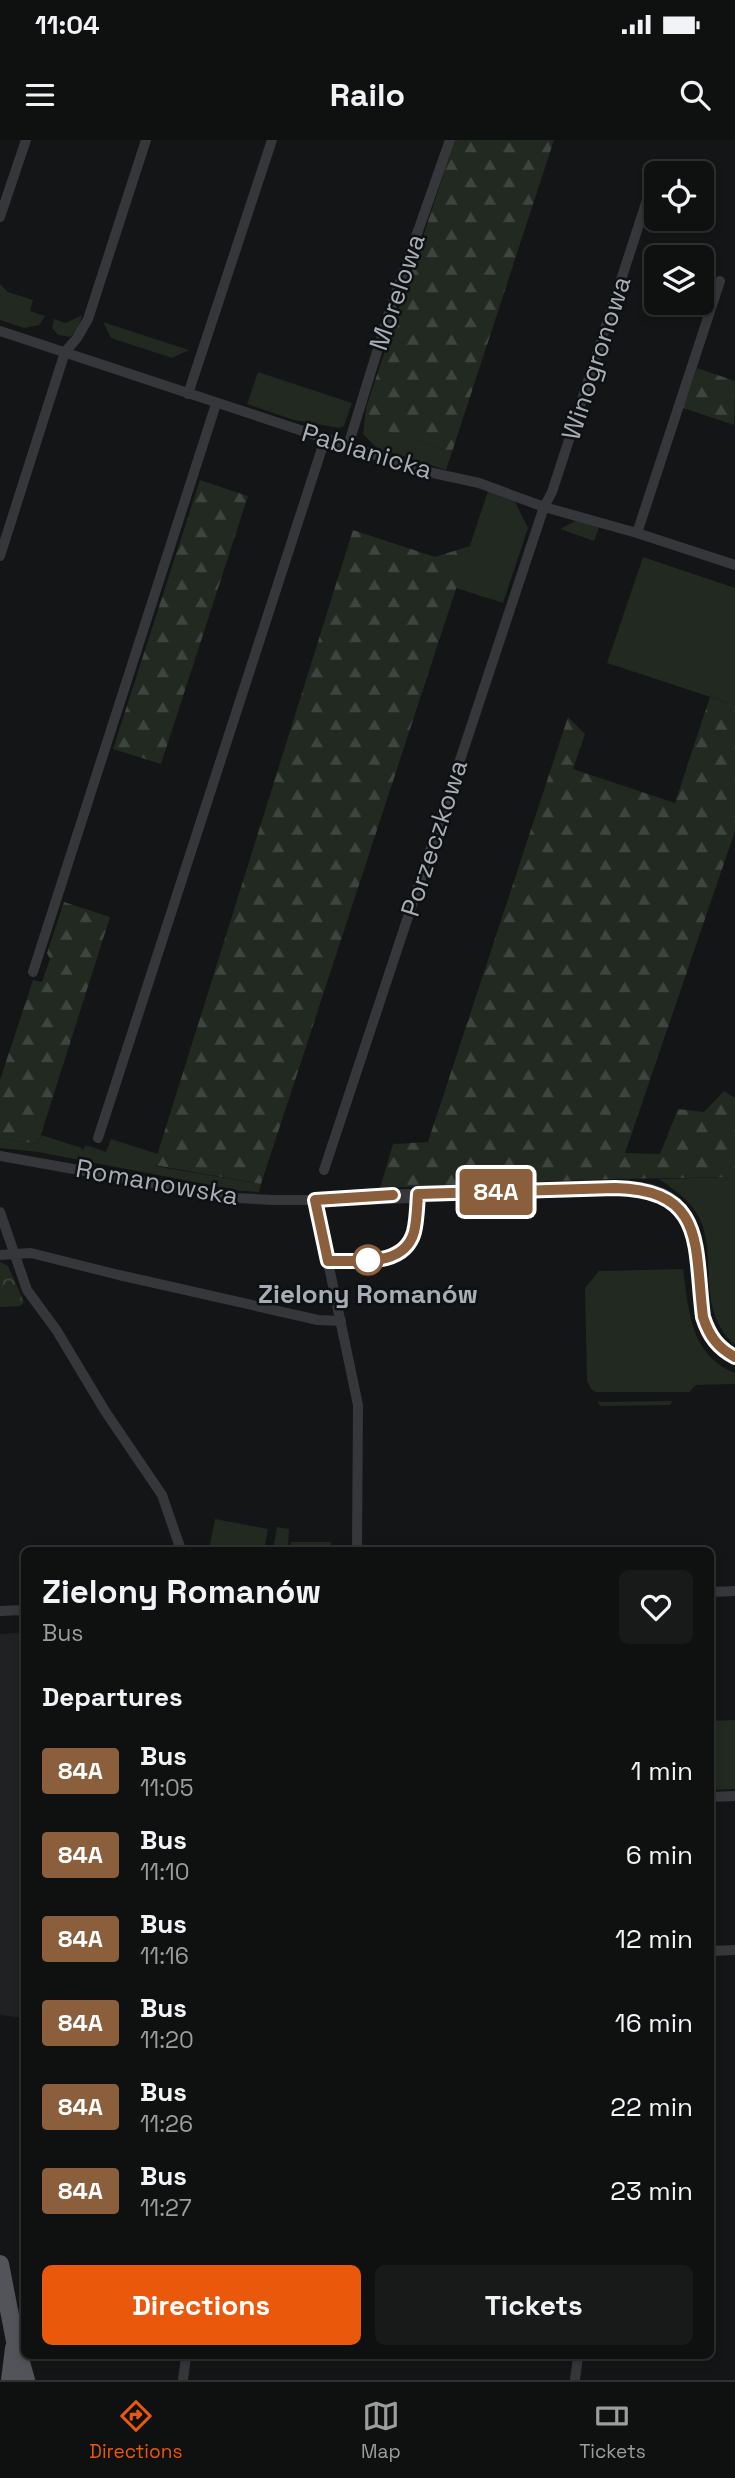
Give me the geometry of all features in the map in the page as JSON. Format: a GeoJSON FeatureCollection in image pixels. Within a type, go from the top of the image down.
{"type":"FeatureCollection","features":[{"type":"Feature","properties":{"kind":"main road"},"geometry":{"type":"LineString","coordinates":[[0,2264],[15,2341],[26,2380]]}},
{"type":"Feature","properties":{"kind":"main road"},"geometry":{"type":"LineString","coordinates":[[10,2380],[15,2341]]}},
{"type":"Feature","properties":{"kind":"street"},"geometry":{"type":"LineString","coordinates":[[0,217],[26,140]]}},
{"type":"Feature","properties":{"kind":"street"},"geometry":{"type":"LineString","coordinates":[[0,556],[65,352],[88,319],[146,140]]}},
{"type":"Feature","properties":{"kind":"street"},"geometry":{"type":"LineString","coordinates":[[188,394],[272,140]]}},
{"type":"Feature","properties":{"kind":"street","name":"Morelowa"},"geometry":{"type":"LineString","coordinates":[[348,446],[388,316],[450,140]]}},
{"type":"Feature","properties":{"kind":"street","name":"Winogronowa"},"geometry":{"type":"LineString","coordinates":[[544,507],[552,492],[644,209]]}},
{"type":"Feature","properties":{"kind":"street"},"geometry":{"type":"LineString","coordinates":[[637,533],[720,281]]}},
{"type":"Feature","properties":{"kind":"street","name":"Pabianicka"},"geometry":{"type":"LineString","coordinates":[[0,331],[424,471],[479,483],[544,507],[637,533],[735,565]]}},
{"type":"Feature","properties":{"kind":"street"},"geometry":{"type":"LineString","coordinates":[[33,972],[216,404]]}},
{"type":"Feature","properties":{"kind":"street"},"geometry":{"type":"LineString","coordinates":[[98,1138],[325,439]]}},
{"type":"Feature","properties":{"kind":"street","name":"Porzeczkowa"},"geometry":{"type":"LineString","coordinates":[[324,1170],[544,507]]}},
{"type":"Feature","properties":{"kind":"street","name":"Romanowska"},"geometry":{"type":"LineString","coordinates":[[0,1156],[236,1198],[315,1200],[588,1188],[627,1188],[656,1193],[673,1202],[688,1222],[694,1239],[705,1323],[717,1344],[735,1357]]}},
{"type":"Feature","properties":{"kind":"street"},"geometry":{"type":"LineString","coordinates":[[315,1200],[358,1405],[357,1547]]}},
{"type":"Feature","properties":{"kind":"street"},"geometry":{"type":"LineString","coordinates":[[0,1212],[27,1290],[57,1331],[105,1410],[162,1495],[180,1547]]}},
{"type":"Feature","properties":{"kind":"street"},"geometry":{"type":"LineString","coordinates":[[0,1255],[31,1253],[317,1320],[341,1321]]}},
{"type":"Feature","properties":{"kind":"street"},"geometry":{"type":"LineString","coordinates":[[714,1592],[735,1591]]}},
{"type":"Feature","properties":{"kind":"street"},"geometry":{"type":"LineString","coordinates":[[0,1611],[21,1610]]}},
{"type":"Feature","properties":{"kind":"street"},"geometry":{"type":"LineString","coordinates":[[714,1797],[735,1796]]}},
{"type":"Feature","properties":{"kind":"street"},"geometry":{"type":"LineString","coordinates":[[714,1951],[735,1950]]}},
{"type":"Feature","properties":{"kind":"street"},"geometry":{"type":"LineString","coordinates":[[183,2380],[186,2359]]}},
{"type":"Feature","properties":{"kind":"street"},"geometry":{"type":"LineString","coordinates":[[575,2380],[578,2359]]}},
{"type":"Feature","properties":{"kind":"shaded area"},"geometry":{"type":"Polygon","coordinates":[[[21,1632],[21,2018],[0,2015],[0,1634],[21,1632]]]}},
{"type":"Feature","properties":{"kind":"green space"},"geometry":{"type":"Polygon","coordinates":[[[455,140],[554,140],[452,452],[375,427],[366,408],[455,140]]]}},
{"type":"Feature","properties":{"kind":"green space"},"geometry":{"type":"Polygon","coordinates":[[[0,284],[8,292],[33,300],[30,311],[45,316],[39,325],[24,328],[0,320],[0,284]]]}},
{"type":"Feature","properties":{"kind":"green space"},"geometry":{"type":"Polygon","coordinates":[[[82,315],[77,331],[70,337],[58,335],[52,328],[54,319],[66,323],[82,315]]]}},
{"type":"Feature","properties":{"kind":"green space"},"geometry":{"type":"Polygon","coordinates":[[[103,322],[189,350],[172,358],[111,338],[103,322]]]}},
{"type":"Feature","properties":{"kind":"green space"},"geometry":{"type":"Polygon","coordinates":[[[697,368],[735,381],[734,425],[683,408],[697,368]]]}},
{"type":"Feature","properties":{"kind":"green space"},"geometry":{"type":"Polygon","coordinates":[[[258,372],[352,403],[344,426],[339,428],[294,420],[247,404],[258,372]]]}},
{"type":"Feature","properties":{"kind":"green space"},"geometry":{"type":"Polygon","coordinates":[[[366,408],[376,427],[452,452],[446,470],[377,448],[363,434],[366,408]]]}},
{"type":"Feature","properties":{"kind":"green space"},"geometry":{"type":"Polygon","coordinates":[[[200,480],[248,496],[161,764],[113,749],[200,480]]]}},
{"type":"Feature","properties":{"kind":"green space"},"geometry":{"type":"Polygon","coordinates":[[[488,491],[514,500],[528,528],[503,603],[456,588],[488,491]]]}},
{"type":"Feature","properties":{"kind":"green space"},"geometry":{"type":"Polygon","coordinates":[[[577,520],[599,527],[594,541],[560,529],[577,520]]]}},
{"type":"Feature","properties":{"kind":"green space"},"geometry":{"type":"Polygon","coordinates":[[[353,530],[435,557],[470,546],[261,1184],[154,1165],[353,530]]]}},
{"type":"Feature","properties":{"kind":"green space"},"geometry":{"type":"Polygon","coordinates":[[[643,557],[735,588],[735,705],[607,663],[643,557]]]}},
{"type":"Feature","properties":{"kind":"green space"},"geometry":{"type":"Polygon","coordinates":[[[710,697],[735,705],[735,831],[625,1153],[660,1154],[678,1109],[704,1112],[724,1091],[735,1098],[735,1177],[380,1188],[393,1144],[428,1142],[568,717],[585,734],[573,769],[675,803],[710,697]]]}},
{"type":"Feature","properties":{"kind":"green space"},"geometry":{"type":"Polygon","coordinates":[[[64,902],[110,917],[38,1144],[0,1138],[0,1080],[33,980],[42,982],[50,959],[47,953],[64,902]]]}},
{"type":"Feature","properties":{"kind":"green space"},"geometry":{"type":"Polygon","coordinates":[[[41,1135],[82,1148],[82,1151],[86,1145],[106,1152],[111,1139],[158,1154],[155,1166],[261,1184],[259,1192],[241,1191],[38,1152],[0,1148],[0,1138],[38,1144],[41,1135]]]}},
{"type":"Feature","properties":{"kind":"green space"},"geometry":{"type":"Polygon","coordinates":[[[735,1177],[735,1345],[723,1332],[712,1304],[706,1242],[700,1219],[685,1199],[659,1179],[735,1177]]]}},
{"type":"Feature","properties":{"kind":"green space"},"geometry":{"type":"Polygon","coordinates":[[[0,1262],[8,1266],[24,1302],[21,1306],[0,1307],[0,1262]]]}},
{"type":"Feature","properties":{"kind":"green space"},"geometry":{"type":"Polygon","coordinates":[[[683,1269],[694,1330],[709,1355],[735,1373],[735,1384],[696,1385],[689,1392],[596,1392],[591,1389],[587,1381],[585,1288],[599,1271],[683,1269]]]}},
{"type":"Feature","properties":{"kind":"green space"},"geometry":{"type":"Polygon","coordinates":[[[672,1401],[670,1405],[601,1406],[597,1402],[672,1401]]]}},
{"type":"Feature","properties":{"kind":"green space"},"geometry":{"type":"Polygon","coordinates":[[[215,1519],[268,1529],[265,1547],[210,1547],[215,1519]]]}},
{"type":"Feature","properties":{"kind":"green space"},"geometry":{"type":"Polygon","coordinates":[[[277,1527],[289,1529],[288,1547],[274,1547],[277,1527]]]}},
{"type":"Feature","properties":{"kind":"green space"},"geometry":{"type":"Polygon","coordinates":[[[291,1542],[331,1542],[331,1547],[291,1547],[291,1542]]]}},
{"type":"Feature","properties":{"kind":"green space"},"geometry":{"type":"Polygon","coordinates":[[[735,1720],[735,1789],[714,1790],[714,1721],[735,1720]]]}},
{"type":"Feature","properties":{"kind":"bus line","name":"84A"},"geometry":{"type":"LineString","coordinates":[[393,1195],[315,1200],[328,1261],[390,1259],[401,1252],[413,1235],[418,1194],[627,1188],[663,1196],[677,1206],[691,1227],[703,1317],[709,1334],[726,1352],[735,1357]]}},
{"type":"Feature","properties":{"kind":"place","name":"Zielony Romanów"},"geometry":{"type":"Point","coordinates":[368,1260]}}]}
